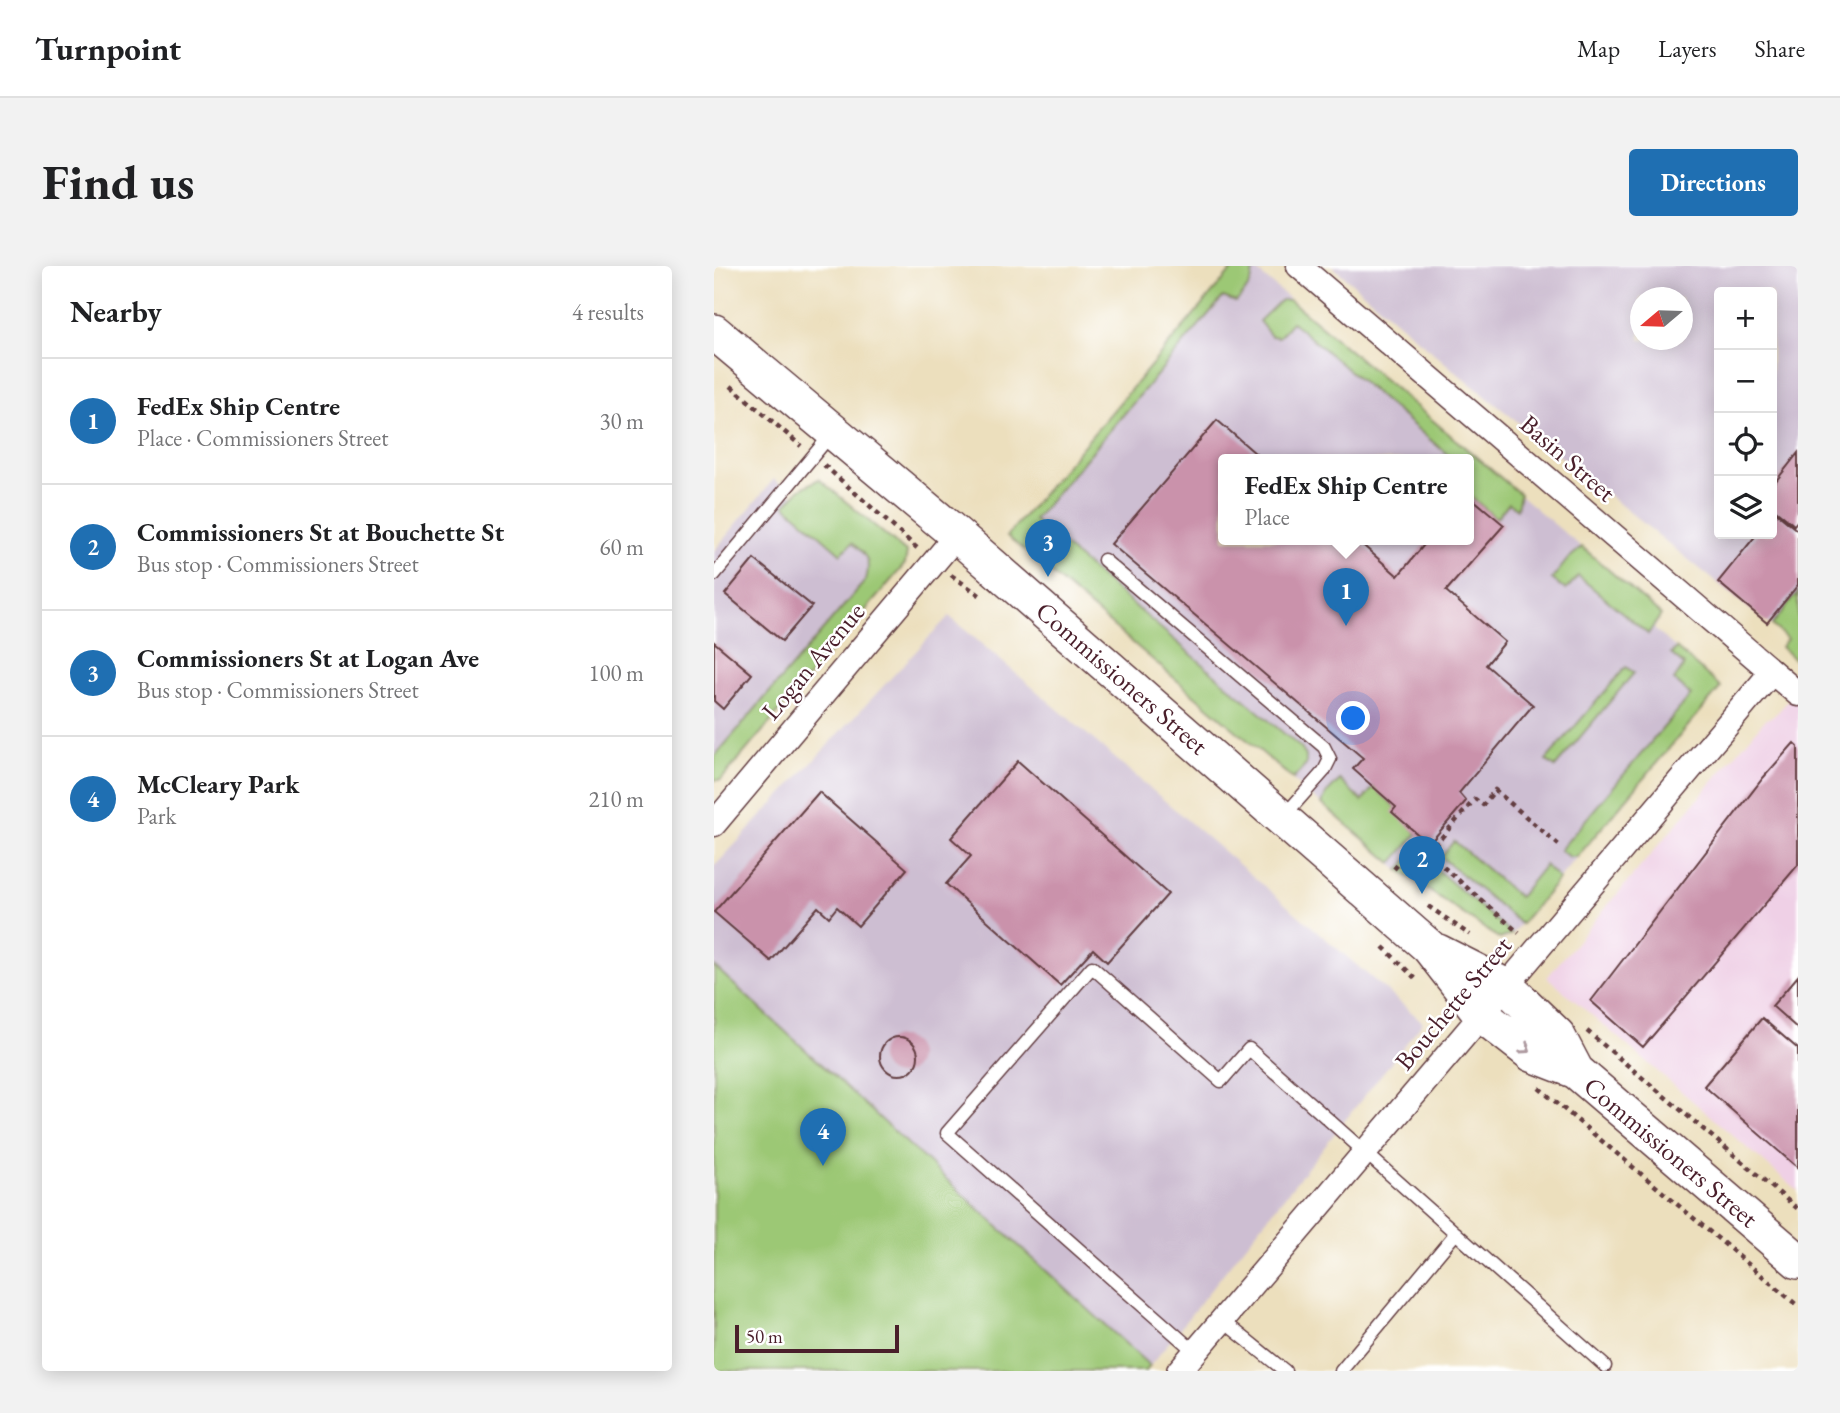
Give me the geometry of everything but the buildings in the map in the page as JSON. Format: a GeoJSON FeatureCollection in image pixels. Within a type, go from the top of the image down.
{"type":"FeatureCollection","features":[{"type":"Feature","properties":{"kind":"street","name":"Basin Street"},"geometry":{"type":"LineString","coordinates":[[1299,266],[1798,694]]}},
{"type":"Feature","properties":{"kind":"street","name":"Commissioners Street"},"geometry":{"type":"LineString","coordinates":[[714,332],[823,444],[957,535],[1429,947],[1482,1015],[1532,1054],[1576,1071],[1798,1261]]}},
{"type":"Feature","properties":{"kind":"street","name":"Logan Avenue"},"geometry":{"type":"LineString","coordinates":[[718,811],[957,535]]}},
{"type":"Feature","properties":{"kind":"street","name":"Bouchette Street"},"geometry":{"type":"LineString","coordinates":[[1179,1371],[1772,673]]}},
{"type":"Feature","properties":{"kind":"street","name":"Commissioners Street"},"geometry":{"type":"LineString","coordinates":[[1429,947],[1507,987],[1556,1035],[1576,1071]]}},
{"type":"Feature","properties":{"kind":"lane"},"geometry":{"type":"LineString","coordinates":[[714,575],[823,444]]}},
{"type":"Feature","properties":{"kind":"lane"},"geometry":{"type":"LineString","coordinates":[[1104,560],[1324,747],[1330,759],[1324,771],[1283,818]]}},
{"type":"Feature","properties":{"kind":"lane"},"geometry":{"type":"LineString","coordinates":[[1195,1352],[947,1133],[1092,967],[1221,1081],[1249,1049],[1605,1366]]}},
{"type":"Feature","properties":{"kind":"lane"},"geometry":{"type":"LineString","coordinates":[[1341,1371],[1456,1233]]}},
{"type":"Feature","properties":{"kind":"lane"},"geometry":{"type":"LineString","coordinates":[[1222,1320],[1283,1370]]}},
{"type":"Feature","properties":{"kind":"path"},"geometry":{"type":"LineString","coordinates":[[724,380],[823,444],[934,563],[988,602]]}},
{"type":"Feature","properties":{"kind":"path"},"geometry":{"type":"LineString","coordinates":[[1428,853],[1475,799],[1483,805],[1495,790],[1560,846]]}},
{"type":"Feature","properties":{"kind":"path"},"geometry":{"type":"LineString","coordinates":[[1394,869],[1416,843],[1519,933]]}},
{"type":"Feature","properties":{"kind":"path"},"geometry":{"type":"LineString","coordinates":[[1378,942],[1423,986]]}},
{"type":"Feature","properties":{"kind":"path"},"geometry":{"type":"LineString","coordinates":[[1528,1079],[1798,1306]]}},
{"type":"Feature","properties":{"kind":"shaded area"},"geometry":{"type":"Polygon","coordinates":[[[1235,266],[1251,266],[1472,454],[1218,454],[1218,545],[1474,545],[1474,456],[1661,615],[1654,629],[1721,687],[1505,939],[1500,939],[1409,879],[1007,536],[1235,266]]]}},
{"type":"Feature","properties":{"kind":"shaded area"},"geometry":{"type":"Polygon","coordinates":[[[1332,266],[1798,266],[1798,594],[1772,625],[1457,373],[1332,266]]]}},
{"type":"Feature","properties":{"kind":"shaded area"},"geometry":{"type":"Polygon","coordinates":[[[774,479],[794,495],[785,505],[841,554],[852,543],[867,556],[869,566],[866,580],[714,757],[714,551],[774,479]]]}},
{"type":"Feature","properties":{"kind":"shaded area"},"geometry":{"type":"Polygon","coordinates":[[[949,616],[1423,1022],[1150,1366],[714,966],[714,867],[949,616]]]}},
{"type":"Feature","properties":{"kind":"shaded area"},"geometry":{"type":"Polygon","coordinates":[[[1798,690],[1798,1191],[1547,977],[1764,721],[1777,713],[1798,690]]]}},
{"type":"Feature","properties":{"kind":"green space"},"geometry":{"type":"Polygon","coordinates":[[[1235,266],[1252,266],[1251,282],[1247,290],[1236,302],[1223,297],[1034,520],[1301,748],[1306,756],[1306,765],[1293,779],[1007,536],[1235,266]]]}},
{"type":"Feature","properties":{"kind":"green space"},"geometry":{"type":"Polygon","coordinates":[[[1281,300],[1290,300],[1473,454],[1447,454],[1292,322],[1279,337],[1271,336],[1259,321],[1281,300]]]}},
{"type":"Feature","properties":{"kind":"green space"},"geometry":{"type":"Polygon","coordinates":[[[1474,455],[1520,494],[1517,509],[1509,503],[1496,518],[1474,499],[1474,455]]]}},
{"type":"Feature","properties":{"kind":"green space"},"geometry":{"type":"Polygon","coordinates":[[[819,479],[907,553],[905,564],[721,780],[714,780],[714,757],[866,580],[868,563],[857,547],[852,543],[841,554],[785,505],[800,489],[819,479]]]}},
{"type":"Feature","properties":{"kind":"green space"},"geometry":{"type":"Polygon","coordinates":[[[1582,547],[1661,615],[1648,634],[1578,576],[1566,590],[1552,579],[1582,547]]]}},
{"type":"Feature","properties":{"kind":"green space"},"geometry":{"type":"Polygon","coordinates":[[[1798,592],[1798,663],[1781,647],[1787,639],[1772,625],[1798,592]]]}},
{"type":"Feature","properties":{"kind":"green space"},"geometry":{"type":"Polygon","coordinates":[[[1676,648],[1721,687],[1577,857],[1569,857],[1560,850],[1691,695],[1674,680],[1684,665],[1671,654],[1676,648]]]}},
{"type":"Feature","properties":{"kind":"green space"},"geometry":{"type":"Polygon","coordinates":[[[1626,667],[1634,673],[1555,767],[1546,760],[1626,667]]]}},
{"type":"Feature","properties":{"kind":"green space"},"geometry":{"type":"Polygon","coordinates":[[[1340,780],[1362,801],[1374,787],[1396,807],[1417,834],[1392,863],[1322,804],[1326,794],[1340,780]]]}},
{"type":"Feature","properties":{"kind":"green space"},"geometry":{"type":"Polygon","coordinates":[[[1454,841],[1519,897],[1545,865],[1559,879],[1521,924],[1441,857],[1454,841]]]}},
{"type":"Feature","properties":{"kind":"green space"},"geometry":{"type":"Polygon","coordinates":[[[1415,851],[1512,934],[1500,939],[1399,870],[1415,851]]]}},
{"type":"Feature","properties":{"kind":"green space"},"geometry":{"type":"Polygon","coordinates":[[[714,966],[1150,1366],[1146,1371],[714,1371],[714,966]]]}},
{"type":"Feature","properties":{"kind":"place","name":"Commissioners St at Logan Ave"},"geometry":{"type":"Point","coordinates":[1048,577]}},
{"type":"Feature","properties":{"kind":"place","name":"FedEx Ship Centre"},"geometry":{"type":"Point","coordinates":[1346,626]}},
{"type":"Feature","properties":{"kind":"place","name":"Commissioners St at Bouchette St"},"geometry":{"type":"Point","coordinates":[1422,894]}},
{"type":"Feature","properties":{"kind":"place","name":"McCleary Park"},"geometry":{"type":"Point","coordinates":[823,1166]}}]}
